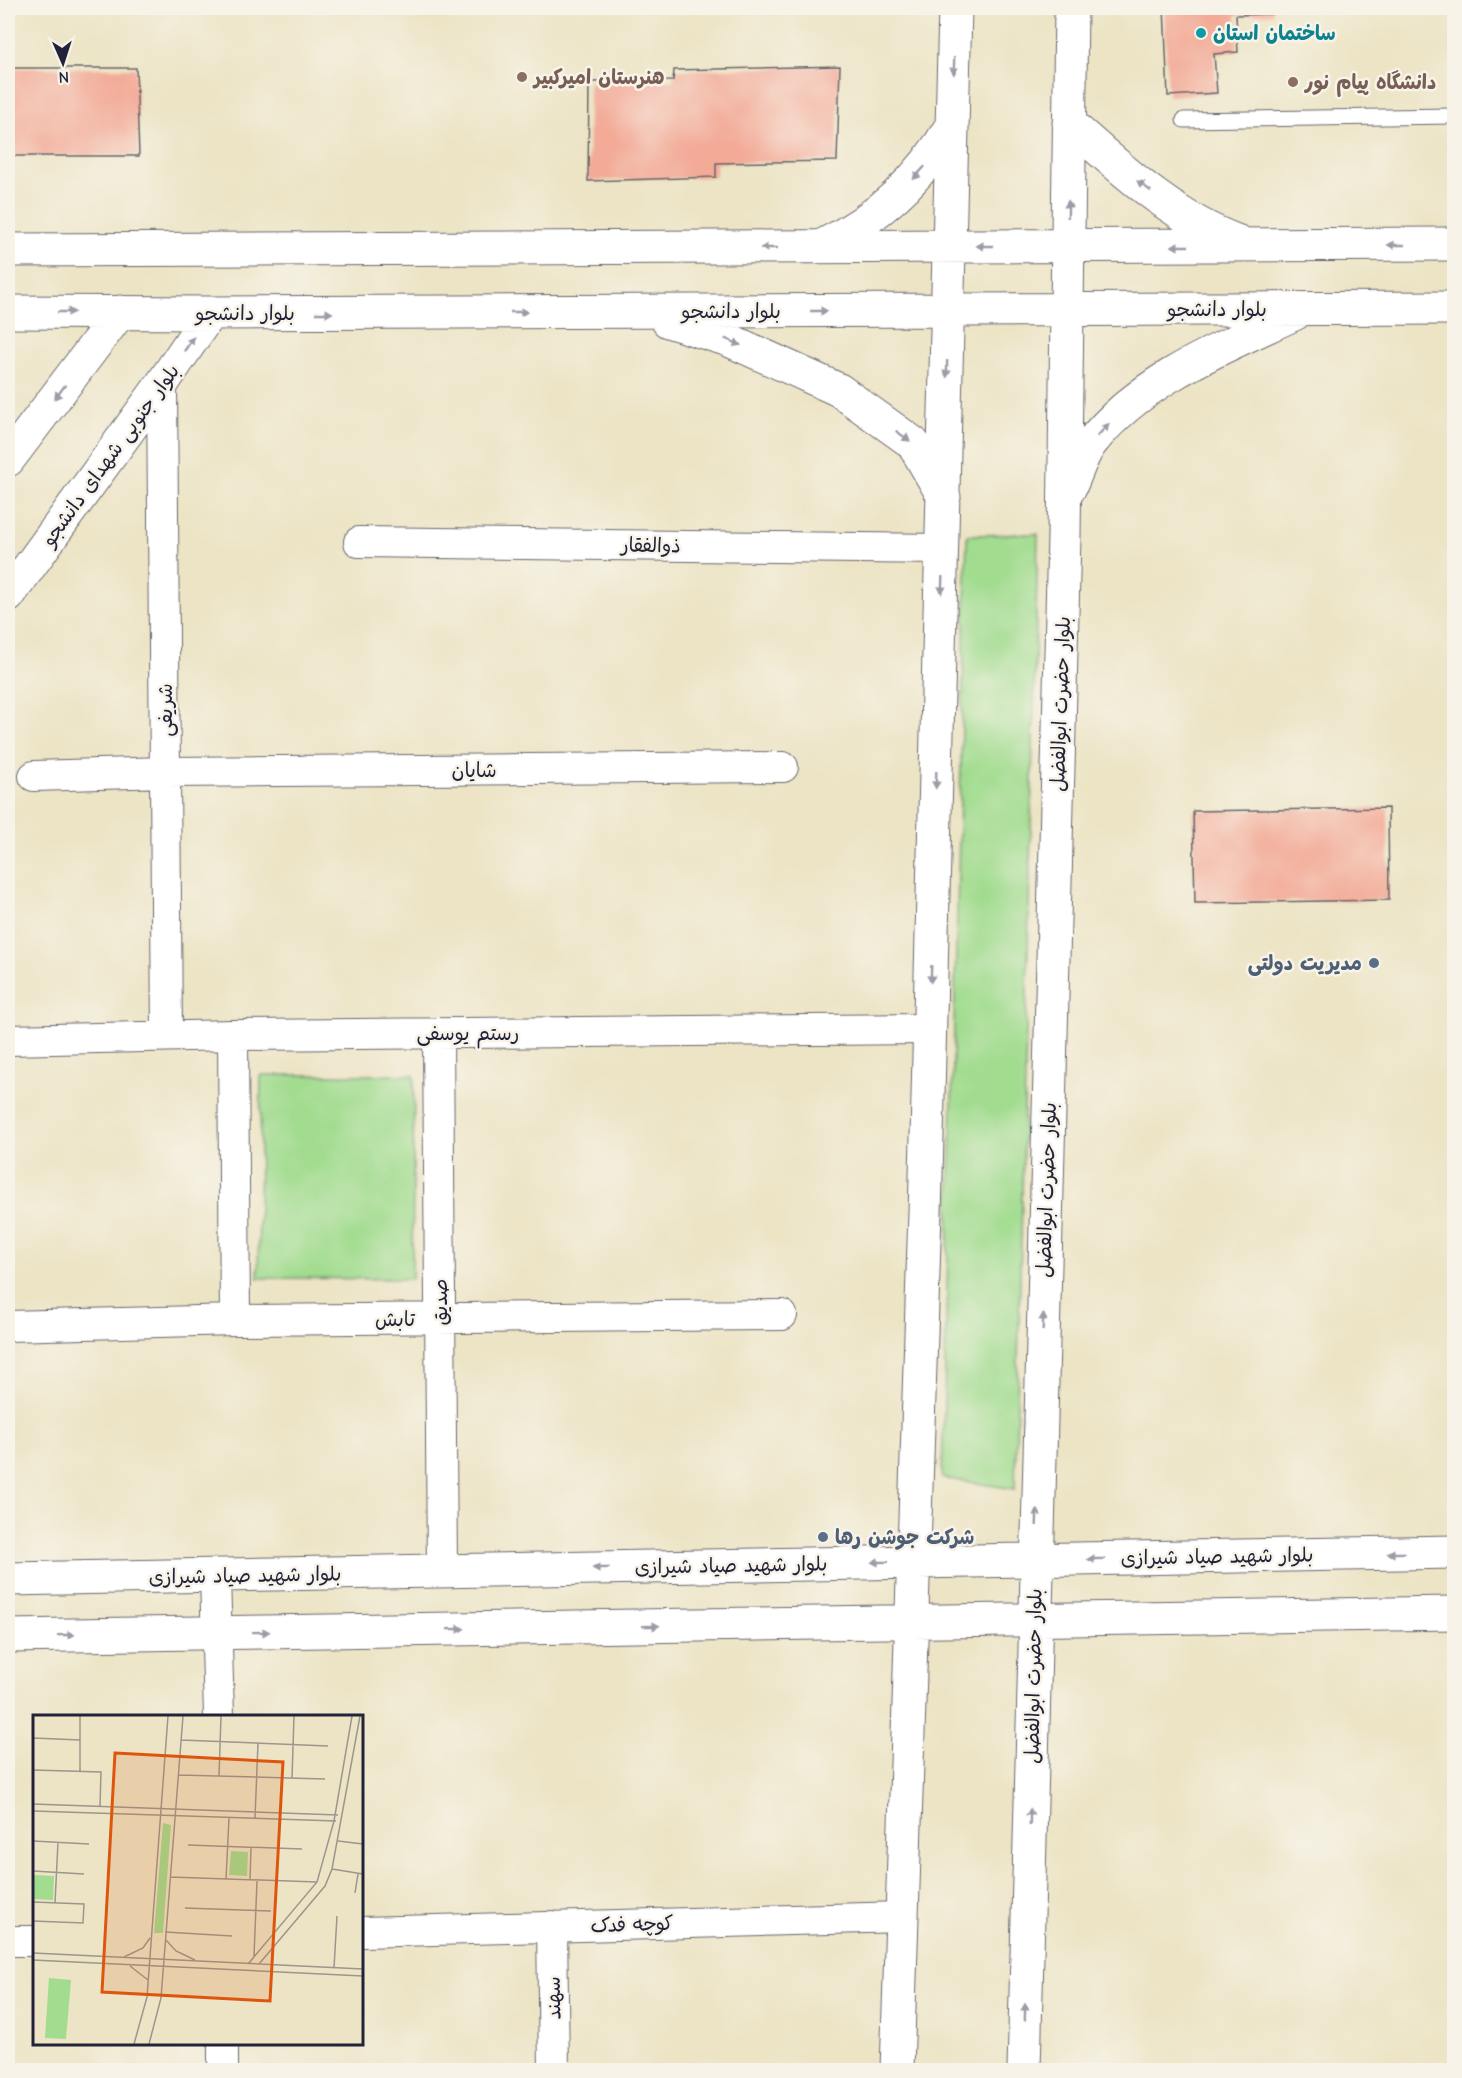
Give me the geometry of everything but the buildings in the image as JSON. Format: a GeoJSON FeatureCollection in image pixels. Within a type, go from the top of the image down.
{"type":"FeatureCollection","features":[{"type":"Feature","properties":{"kind":"main road"},"geometry":{"type":"LineString","coordinates":[[897,2070],[914,1622],[955,8]]}},
{"type":"Feature","properties":{"kind":"main road","name":"بلوار حضرت ابوالفضل"},"geometry":{"type":"LineString","coordinates":[[1023,2070],[1065,499],[1071,8]]}},
{"type":"Feature","properties":{"kind":"main road"},"geometry":{"type":"LineString","coordinates":[[1070,123],[1110,160],[1164,201],[1193,220],[1231,239],[1250,245]]}},
{"type":"Feature","properties":{"kind":"main road"},"geometry":{"type":"LineString","coordinates":[[820,248],[853,231],[891,201],[923,168],[952,125]]}},
{"type":"Feature","properties":{"kind":"main road"},"geometry":{"type":"LineString","coordinates":[[8,250],[1455,244]]}},
{"type":"Feature","properties":{"kind":"main road","name":"بلوار دانشجو"},"geometry":{"type":"LineString","coordinates":[[8,312],[1455,308]]}},
{"type":"Feature","properties":{"kind":"main road"},"geometry":{"type":"LineString","coordinates":[[1065,499],[1090,445],[1128,403],[1196,360],[1306,309]]}},
{"type":"Feature","properties":{"kind":"main road"},"geometry":{"type":"LineString","coordinates":[[638,311],[729,340],[838,390],[913,443],[944,497]]}},
{"type":"Feature","properties":{"kind":"main road"},"geometry":{"type":"LineString","coordinates":[[8,460],[120,312]]}},
{"type":"Feature","properties":{"kind":"main road","name":"بلوار جنوبی شهدای دانشجو"},"geometry":{"type":"LineString","coordinates":[[8,596],[162,384],[210,313]]}},
{"type":"Feature","properties":{"kind":"main road","name":"بلوار شهید صیاد شیرازی"},"geometry":{"type":"LineString","coordinates":[[8,1579],[1455,1552]]}},
{"type":"Feature","properties":{"kind":"main road"},"geometry":{"type":"LineString","coordinates":[[8,1636],[1455,1613]]}},
{"type":"Feature","properties":{"kind":"street","name":"شریفی"},"geometry":{"type":"LineString","coordinates":[[162,384],[167,1036]]}},
{"type":"Feature","properties":{"kind":"street","name":"ذوالفقار"},"geometry":{"type":"LineString","coordinates":[[359,542],[943,549]]}},
{"type":"Feature","properties":{"kind":"street","name":"شایان"},"geometry":{"type":"LineString","coordinates":[[34,776],[165,772],[783,767]]}},
{"type":"Feature","properties":{"kind":"street","name":"رستم یوسفی"},"geometry":{"type":"LineString","coordinates":[[8,1040],[233,1035],[929,1029]]}},
{"type":"Feature","properties":{"kind":"street","name":"صدیق"},"geometry":{"type":"LineString","coordinates":[[438,1033],[442,1571]]}},
{"type":"Feature","properties":{"kind":"street"},"geometry":{"type":"LineString","coordinates":[[233,1035],[235,1320]]}},
{"type":"Feature","properties":{"kind":"street","name":"تابش"},"geometry":{"type":"LineString","coordinates":[[8,1326],[235,1320],[782,1315]]}},
{"type":"Feature","properties":{"kind":"street"},"geometry":{"type":"LineString","coordinates":[[215,1575],[219,1715]]}},
{"type":"Feature","properties":{"kind":"street","name":"کوچه فدک"},"geometry":{"type":"LineString","coordinates":[[363,1932],[903,1917]]}},
{"type":"Feature","properties":{"kind":"street","name":"سهند"},"geometry":{"type":"LineString","coordinates":[[552,1926],[554,2070]]}},
{"type":"Feature","properties":{"kind":"street"},"geometry":{"type":"LineString","coordinates":[[8,1941],[33,1941]]}},
{"type":"Feature","properties":{"kind":"street"},"geometry":{"type":"LineString","coordinates":[[223,2045],[223,2070]]}},
{"type":"Feature","properties":{"kind":"lane"},"geometry":{"type":"LineString","coordinates":[[1184,120],[1455,116]]}},
{"type":"Feature","properties":{"kind":"green space"},"geometry":{"type":"Polygon","coordinates":[[[1038,534],[1015,1489],[942,1478],[967,535],[1038,534]]]}},
{"type":"Feature","properties":{"kind":"green space"},"geometry":{"type":"Polygon","coordinates":[[[261,1075],[414,1075],[412,1279],[258,1278],[261,1075]]]}},
{"type":"Feature","properties":{"kind":"place","name":"ساختمان استان"},"geometry":{"type":"Point","coordinates":[1201,33]}},
{"type":"Feature","properties":{"kind":"place","name":"هنرستان امیرکبیر"},"geometry":{"type":"Point","coordinates":[522,77]}},
{"type":"Feature","properties":{"kind":"place","name":"دانشگاه پیام نور"},"geometry":{"type":"Point","coordinates":[1293,82]}},
{"type":"Feature","properties":{"kind":"place","name":"مدیریت دولتی"},"geometry":{"type":"Point","coordinates":[1374,963]}},
{"type":"Feature","properties":{"kind":"place","name":"شرکت جوشن رها"},"geometry":{"type":"Point","coordinates":[823,1537]}}]}
